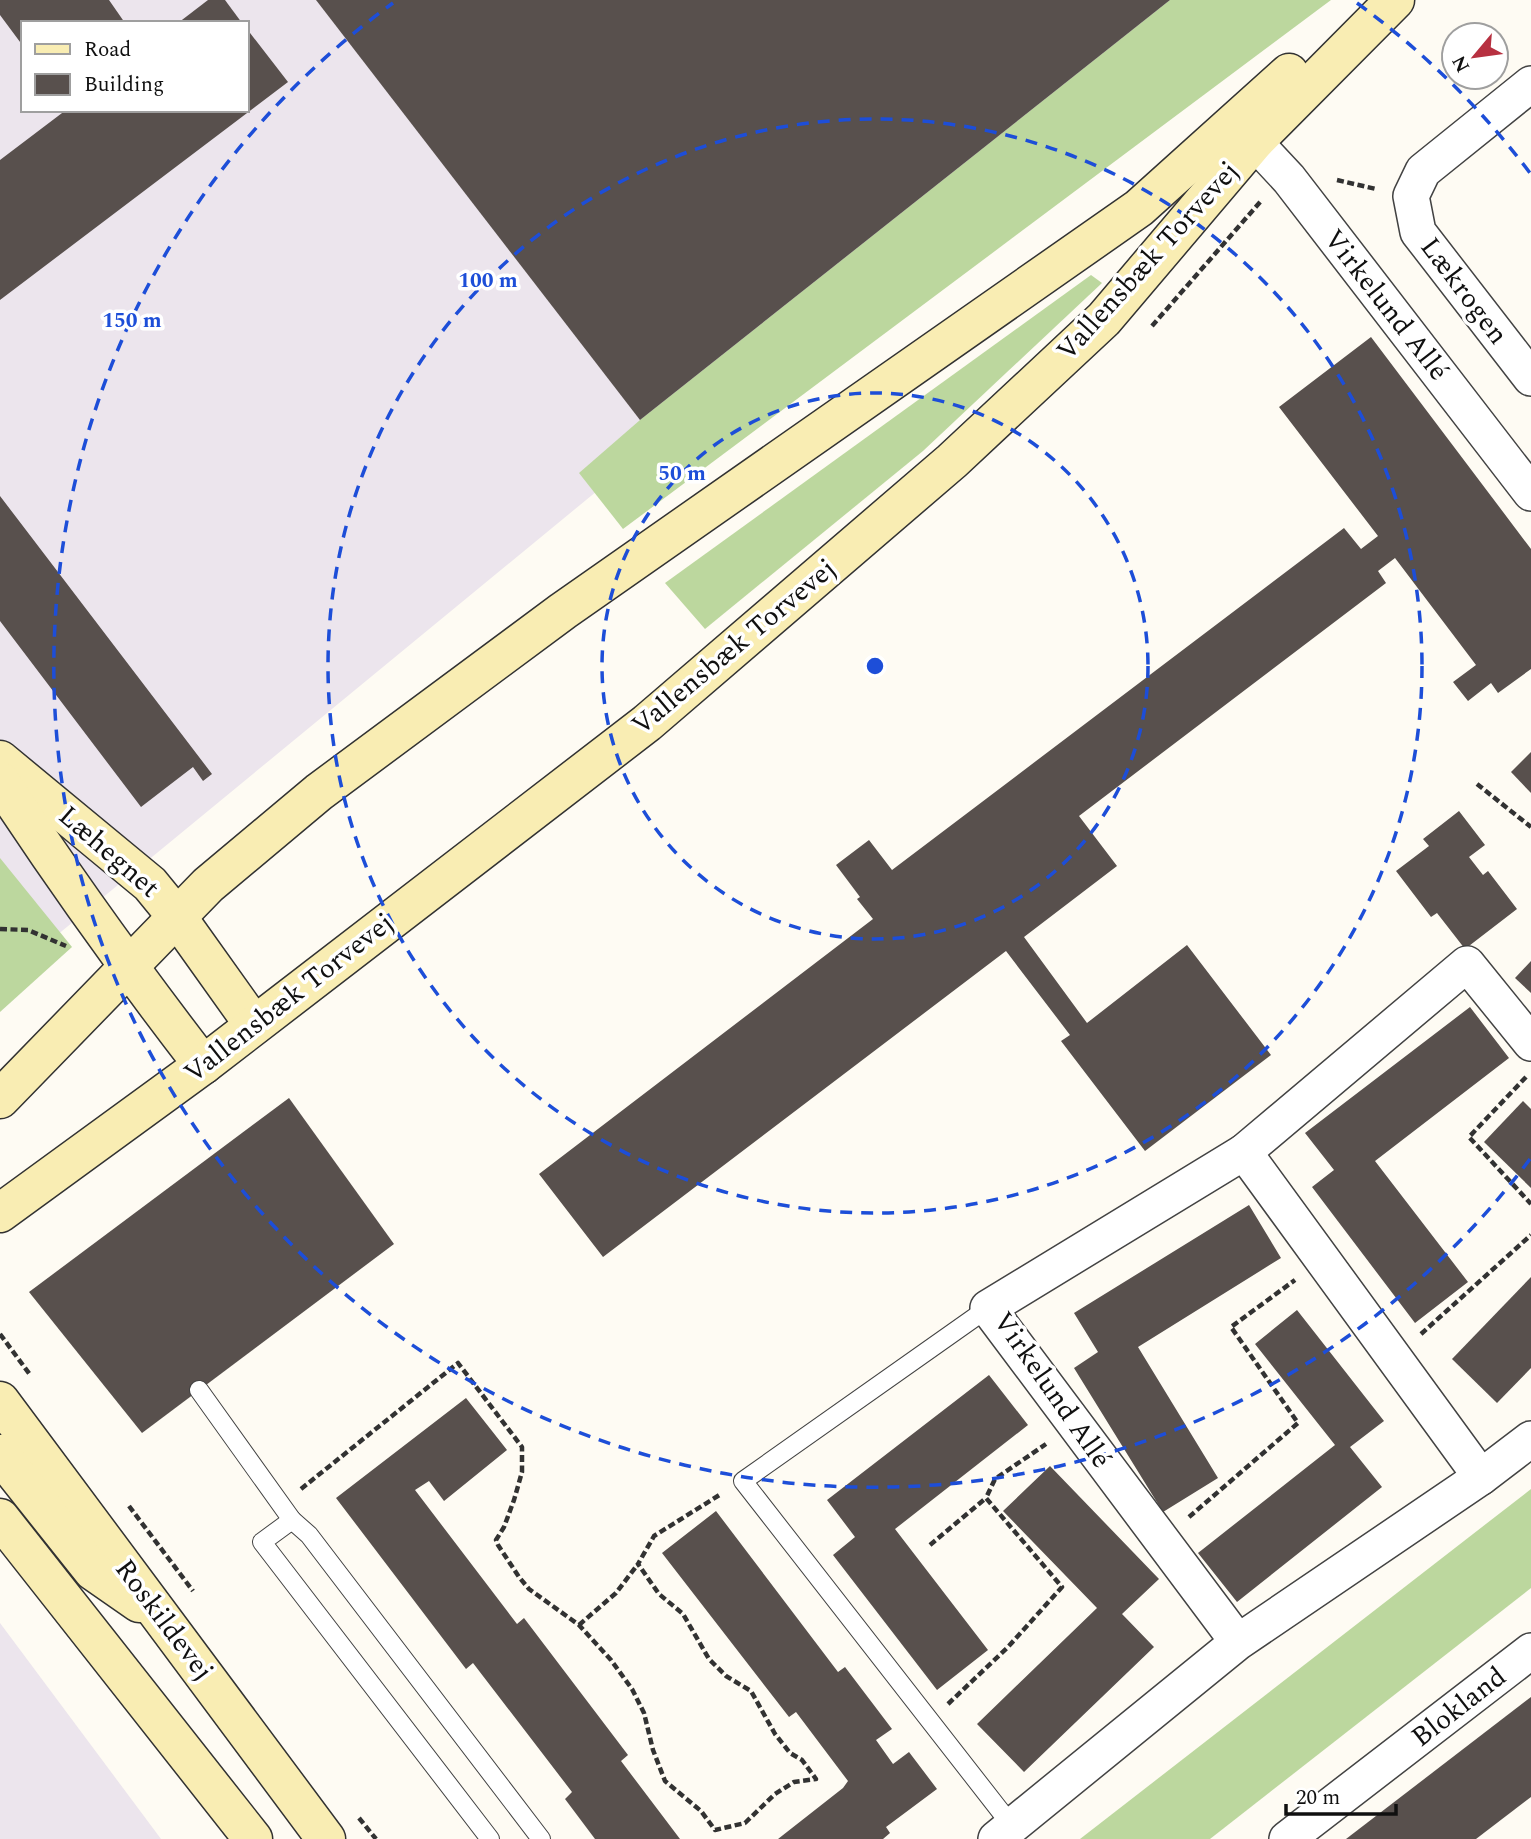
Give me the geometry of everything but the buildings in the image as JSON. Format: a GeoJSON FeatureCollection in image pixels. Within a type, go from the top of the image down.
{"type":"FeatureCollection","features":[{"type":"Feature","properties":{"kind":"street","name":"Vallensbæk Torvevej"},"geometry":{"type":"LineString","coordinates":[[0,1213],[204,1065],[647,723],[952,461],[1104,319],[1245,131],[1372,0]]}},
{"type":"Feature","properties":{"kind":"street","name":"Vallensbæk Torvevej"},"geometry":{"type":"LineString","coordinates":[[0,1100],[208,885],[319,792],[563,611],[1245,131],[1395,0]]}},
{"type":"Feature","properties":{"kind":"street"},"geometry":{"type":"LineString","coordinates":[[1411,196],[1423,171],[1531,84]]}},
{"type":"Feature","properties":{"kind":"street","name":"Virkelund Allé"},"geometry":{"type":"LineString","coordinates":[[1245,131],[1289,179],[1531,493]]}},
{"type":"Feature","properties":{"kind":"street","name":"Lækrogen"},"geometry":{"type":"LineString","coordinates":[[1411,196],[1418,232],[1531,378]]}},
{"type":"Feature","properties":{"kind":"street","name":"Læhegnet"},"geometry":{"type":"LineString","coordinates":[[0,760],[150,884],[177,917],[254,1025]]}},
{"type":"Feature","properties":{"kind":"street","name":"Læhegnet"},"geometry":{"type":"LineString","coordinates":[[0,781],[128,968],[204,1065]]}},
{"type":"Feature","properties":{"kind":"street","name":"Virkelund Allé"},"geometry":{"type":"LineString","coordinates":[[1238,1642],[988,1308],[1244,1152],[1467,964],[1531,1043]]}},
{"type":"Feature","properties":{"kind":"street"},"geometry":{"type":"LineString","coordinates":[[1244,1152],[1481,1477]]}},
{"type":"Feature","properties":{"kind":"street","name":"Roskildevej"},"geometry":{"type":"LineString","coordinates":[[0,1401],[326,1839]]}},
{"type":"Feature","properties":{"kind":"street"},"geometry":{"type":"LineString","coordinates":[[1004,1833],[1238,1642],[1481,1477],[1531,1439]]}},
{"type":"Feature","properties":{"kind":"street"},"geometry":{"type":"LineString","coordinates":[[0,1454],[93,1571],[166,1622]]}},
{"type":"Feature","properties":{"kind":"street"},"geometry":{"type":"LineString","coordinates":[[0,1518],[248,1830]]}},
{"type":"Feature","properties":{"kind":"street","name":"Blokland"},"geometry":{"type":"LineString","coordinates":[[1287,1839],[1531,1651]]}},
{"type":"Feature","properties":{"kind":"lane"},"geometry":{"type":"LineString","coordinates":[[988,1308],[743,1481],[930,1721],[1004,1833]]}},
{"type":"Feature","properties":{"kind":"lane"},"geometry":{"type":"LineString","coordinates":[[199,1390],[292,1520],[309,1535],[541,1839]]}},
{"type":"Feature","properties":{"kind":"lane"},"geometry":{"type":"LineString","coordinates":[[292,1520],[262,1542],[491,1839]]}},
{"type":"Feature","properties":{"kind":"path"},"geometry":{"type":"LineString","coordinates":[[1334,179],[1411,196]]}},
{"type":"Feature","properties":{"kind":"path"},"geometry":{"type":"LineString","coordinates":[[1477,784],[1531,827]]}},
{"type":"Feature","properties":{"kind":"path"},"geometry":{"type":"LineString","coordinates":[[0,929],[28,930],[75,950]]}},
{"type":"Feature","properties":{"kind":"path"},"geometry":{"type":"LineString","coordinates":[[1531,1072],[1469,1137],[1531,1204]]}},
{"type":"Feature","properties":{"kind":"path"},"geometry":{"type":"LineString","coordinates":[[1394,1358],[1531,1235]]}},
{"type":"Feature","properties":{"kind":"path"},"geometry":{"type":"LineString","coordinates":[[1162,1540],[1298,1423],[1231,1327],[1322,1259]]}},
{"type":"Feature","properties":{"kind":"path"},"geometry":{"type":"LineString","coordinates":[[292,1520],[297,1492],[458,1363],[522,1447],[522,1472],[504,1527],[496,1539],[498,1545],[529,1589],[579,1625],[611,1660],[632,1689],[644,1713],[653,1750],[665,1781],[701,1811],[715,1830],[745,1823],[775,1794],[794,1782],[816,1779],[802,1760],[790,1753],[775,1734],[751,1692],[726,1676],[709,1659],[683,1614],[659,1594],[638,1564]]}},
{"type":"Feature","properties":{"kind":"path"},"geometry":{"type":"LineString","coordinates":[[930,1545],[986,1498],[995,1479],[1075,1424]]}},
{"type":"Feature","properties":{"kind":"path"},"geometry":{"type":"LineString","coordinates":[[579,1625],[616,1593],[638,1564],[654,1536],[743,1481]]}},
{"type":"Feature","properties":{"kind":"path"},"geometry":{"type":"LineString","coordinates":[[930,1721],[1008,1647],[1062,1587],[986,1498]]}},
{"type":"Feature","properties":{"kind":"shaded area"},"geometry":{"type":"Polygon","coordinates":[[[0,0],[1194,0],[0,982],[0,0]]]}},
{"type":"Feature","properties":{"kind":"shaded area"},"geometry":{"type":"Polygon","coordinates":[[[0,1623],[161,1839],[0,1839],[0,1623]]]}},
{"type":"Feature","properties":{"kind":"green space"},"geometry":{"type":"Polygon","coordinates":[[[1170,0],[1331,0],[623,529],[579,473],[640,420],[1170,0]]]}},
{"type":"Feature","properties":{"kind":"green space"},"geometry":{"type":"Polygon","coordinates":[[[1091,275],[1102,283],[923,451],[705,629],[665,583],[1091,275]]]}},
{"type":"Feature","properties":{"kind":"green space"},"geometry":{"type":"Polygon","coordinates":[[[0,858],[72,947],[0,1012],[0,858]]]}},
{"type":"Feature","properties":{"kind":"green space"},"geometry":{"type":"Polygon","coordinates":[[[1531,1489],[1531,1588],[1210,1839],[1080,1839],[1531,1489]]]}}]}
